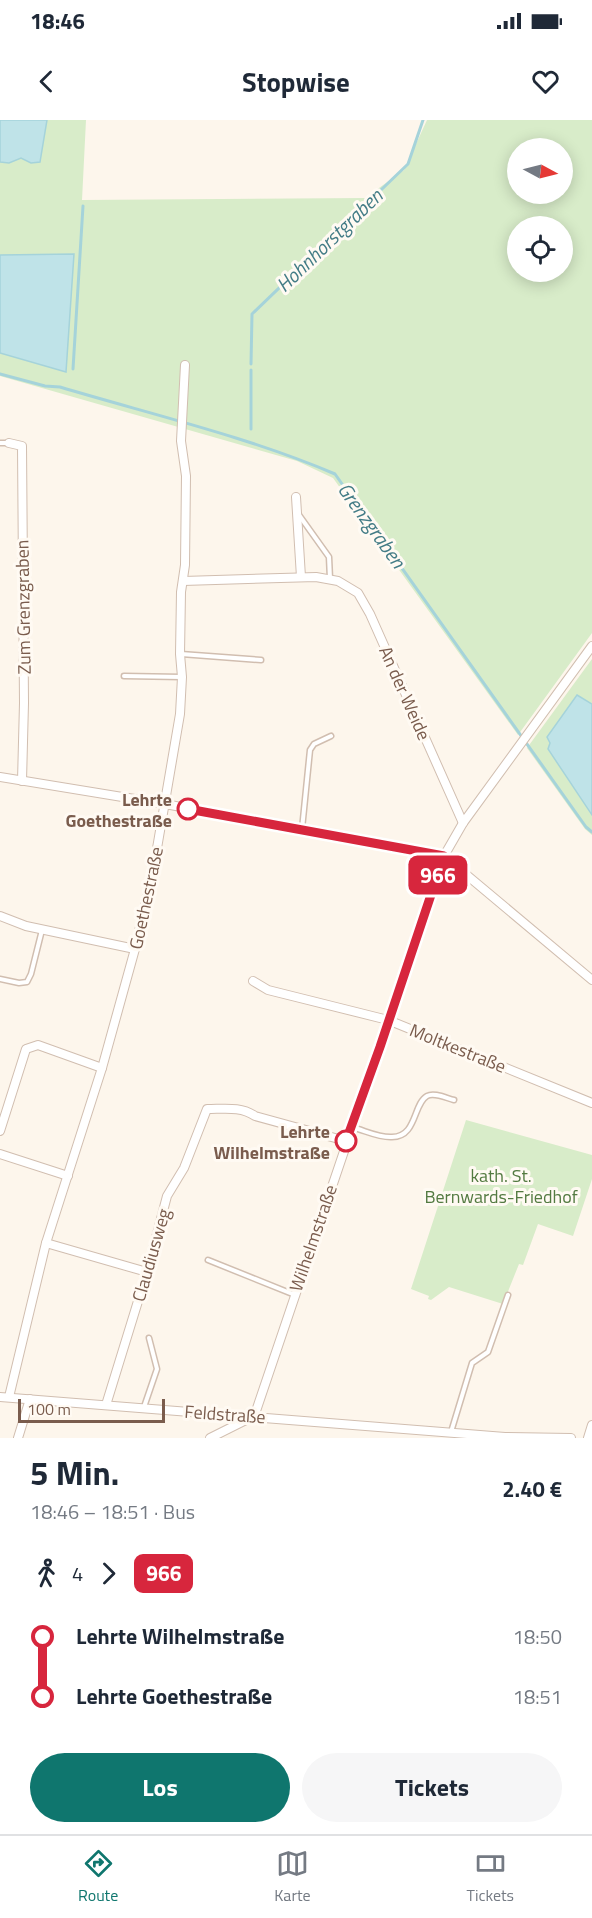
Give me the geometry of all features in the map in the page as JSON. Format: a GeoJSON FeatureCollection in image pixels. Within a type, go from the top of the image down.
{"type":"FeatureCollection","features":[{"type":"Feature","properties":{"kind":"street","name":"Goethestraße"},"geometry":{"type":"LineString","coordinates":[[9,1398],[46,1243],[102,1068],[135,949],[165,804],[180,714],[182,677],[180,654],[186,476],[182,455],[182,425],[185,365]]}},
{"type":"Feature","properties":{"kind":"street","name":"Zum Grenzgraben"},"geometry":{"type":"LineString","coordinates":[[4,443],[22,446],[24,691],[22,781]]}},
{"type":"Feature","properties":{"kind":"street"},"geometry":{"type":"LineString","coordinates":[[296,497],[301,577]]}},
{"type":"Feature","properties":{"kind":"street","name":"An der Weide"},"geometry":{"type":"LineString","coordinates":[[183,581],[316,577],[338,581],[358,593],[370,614],[463,823]]}},
{"type":"Feature","properties":{"kind":"street","name":"Wilhelmstraße"},"geometry":{"type":"LineString","coordinates":[[254,1417],[444,856],[463,823],[592,646]]}},
{"type":"Feature","properties":{"kind":"street"},"geometry":{"type":"LineString","coordinates":[[0,777],[165,804],[444,856],[592,980]]}},
{"type":"Feature","properties":{"kind":"street"},"geometry":{"type":"LineString","coordinates":[[0,916],[26,926],[135,949]]}},
{"type":"Feature","properties":{"kind":"street","name":"Moltkestraße"},"geometry":{"type":"LineString","coordinates":[[253,981],[268,990],[388,1020],[592,1103]]}},
{"type":"Feature","properties":{"kind":"street"},"geometry":{"type":"LineString","coordinates":[[0,1131],[26,1048],[38,1045],[102,1068]]}},
{"type":"Feature","properties":{"kind":"street","name":"Claudiusweg"},"geometry":{"type":"LineString","coordinates":[[106,1405],[168,1196],[184,1168],[207,1109],[234,1108],[346,1141]]}},
{"type":"Feature","properties":{"kind":"street"},"geometry":{"type":"LineString","coordinates":[[0,1154],[68,1176]]}},
{"type":"Feature","properties":{"kind":"street"},"geometry":{"type":"LineString","coordinates":[[46,1243],[147,1272]]}},
{"type":"Feature","properties":{"kind":"street","name":"Feldstraße"},"geometry":{"type":"LineString","coordinates":[[0,1397],[504,1437],[571,1438]]}},
{"type":"Feature","properties":{"kind":"street"},"geometry":{"type":"LineString","coordinates":[[18,1438],[30,1399]]}},
{"type":"Feature","properties":{"kind":"street"},"geometry":{"type":"LineString","coordinates":[[210,1438],[254,1417]]}},
{"type":"Feature","properties":{"kind":"street"},"geometry":{"type":"LineString","coordinates":[[588,1438],[592,1425]]}},
{"type":"Feature","properties":{"kind":"lane"},"geometry":{"type":"LineString","coordinates":[[297,511],[329,557],[330,579]]}},
{"type":"Feature","properties":{"kind":"lane"},"geometry":{"type":"LineString","coordinates":[[180,654],[261,660]]}},
{"type":"Feature","properties":{"kind":"lane"},"geometry":{"type":"LineString","coordinates":[[124,676],[182,677]]}},
{"type":"Feature","properties":{"kind":"lane"},"geometry":{"type":"LineString","coordinates":[[302,829],[309,752],[314,744],[331,736]]}},
{"type":"Feature","properties":{"kind":"lane"},"geometry":{"type":"LineString","coordinates":[[0,979],[19,983],[27,982],[42,929]]}},
{"type":"Feature","properties":{"kind":"lane"},"geometry":{"type":"LineString","coordinates":[[351,1127],[392,1138],[400,1136],[414,1122],[422,1100],[427,1095],[434,1094],[454,1100]]}},
{"type":"Feature","properties":{"kind":"lane"},"geometry":{"type":"LineString","coordinates":[[208,1260],[295,1294]]}},
{"type":"Feature","properties":{"kind":"lane"},"geometry":{"type":"LineString","coordinates":[[451,1432],[472,1362],[488,1352],[508,1295]]}},
{"type":"Feature","properties":{"kind":"lane"},"geometry":{"type":"LineString","coordinates":[[144,1408],[157,1369],[149,1338]]}},
{"type":"Feature","properties":{"kind":"green space"},"geometry":{"type":"Polygon","coordinates":[[[0,120],[86,120],[82,200],[365,198],[404,170],[427,120],[592,120],[592,633],[518,735],[333,478],[297,461],[0,376],[0,120]]]}},
{"type":"Feature","properties":{"kind":"green space"},"geometry":{"type":"Polygon","coordinates":[[[592,659],[592,835],[585,829],[527,748],[592,659]]]}},
{"type":"Feature","properties":{"kind":"green space","name":"kath. St. Bernwards-Friedhof"},"geometry":{"type":"Polygon","coordinates":[[[466,1120],[592,1155],[592,1179],[573,1236],[538,1224],[523,1265],[519,1264],[503,1304],[449,1287],[431,1300],[428,1299],[429,1296],[411,1289],[466,1120]]]}},
{"type":"Feature","properties":{"kind":"water"},"geometry":{"type":"Polygon","coordinates":[[[0,120],[47,120],[40,162],[31,163],[21,158],[9,163],[0,162],[0,120]]]}},
{"type":"Feature","properties":{"kind":"water"},"geometry":{"type":"Polygon","coordinates":[[[74,254],[66,372],[0,353],[0,255],[74,254]]]}},
{"type":"Feature","properties":{"kind":"water"},"geometry":{"type":"Polygon","coordinates":[[[577,695],[592,704],[592,815],[548,749],[550,743],[547,737],[577,695]]]}},
{"type":"Feature","properties":{"kind":"waterway","name":"Hohnhorstgraben"},"geometry":{"type":"LineString","coordinates":[[251,364],[252,314],[408,164],[423,120]]}},
{"type":"Feature","properties":{"kind":"waterway"},"geometry":{"type":"LineString","coordinates":[[73,369],[83,206]]}},
{"type":"Feature","properties":{"kind":"waterway","name":"Hohnhorstgraben"},"geometry":{"type":"LineString","coordinates":[[251,370],[251,429]]}},
{"type":"Feature","properties":{"kind":"waterway","name":"Grenzgraben"},"geometry":{"type":"LineString","coordinates":[[0,374],[45,386],[60,387],[199,427],[335,474],[586,827],[592,832]]}},
{"type":"Feature","properties":{"kind":"bus line","name":"966"},"geometry":{"type":"LineString","coordinates":[[188,809],[444,856],[346,1141]]}},
{"type":"Feature","properties":{"kind":"place","name":"Lehrte Goethestraße"},"geometry":{"type":"Point","coordinates":[188,809]}},
{"type":"Feature","properties":{"kind":"place","name":"Lehrte Wilhelmstraße"},"geometry":{"type":"Point","coordinates":[346,1141]}}]}
